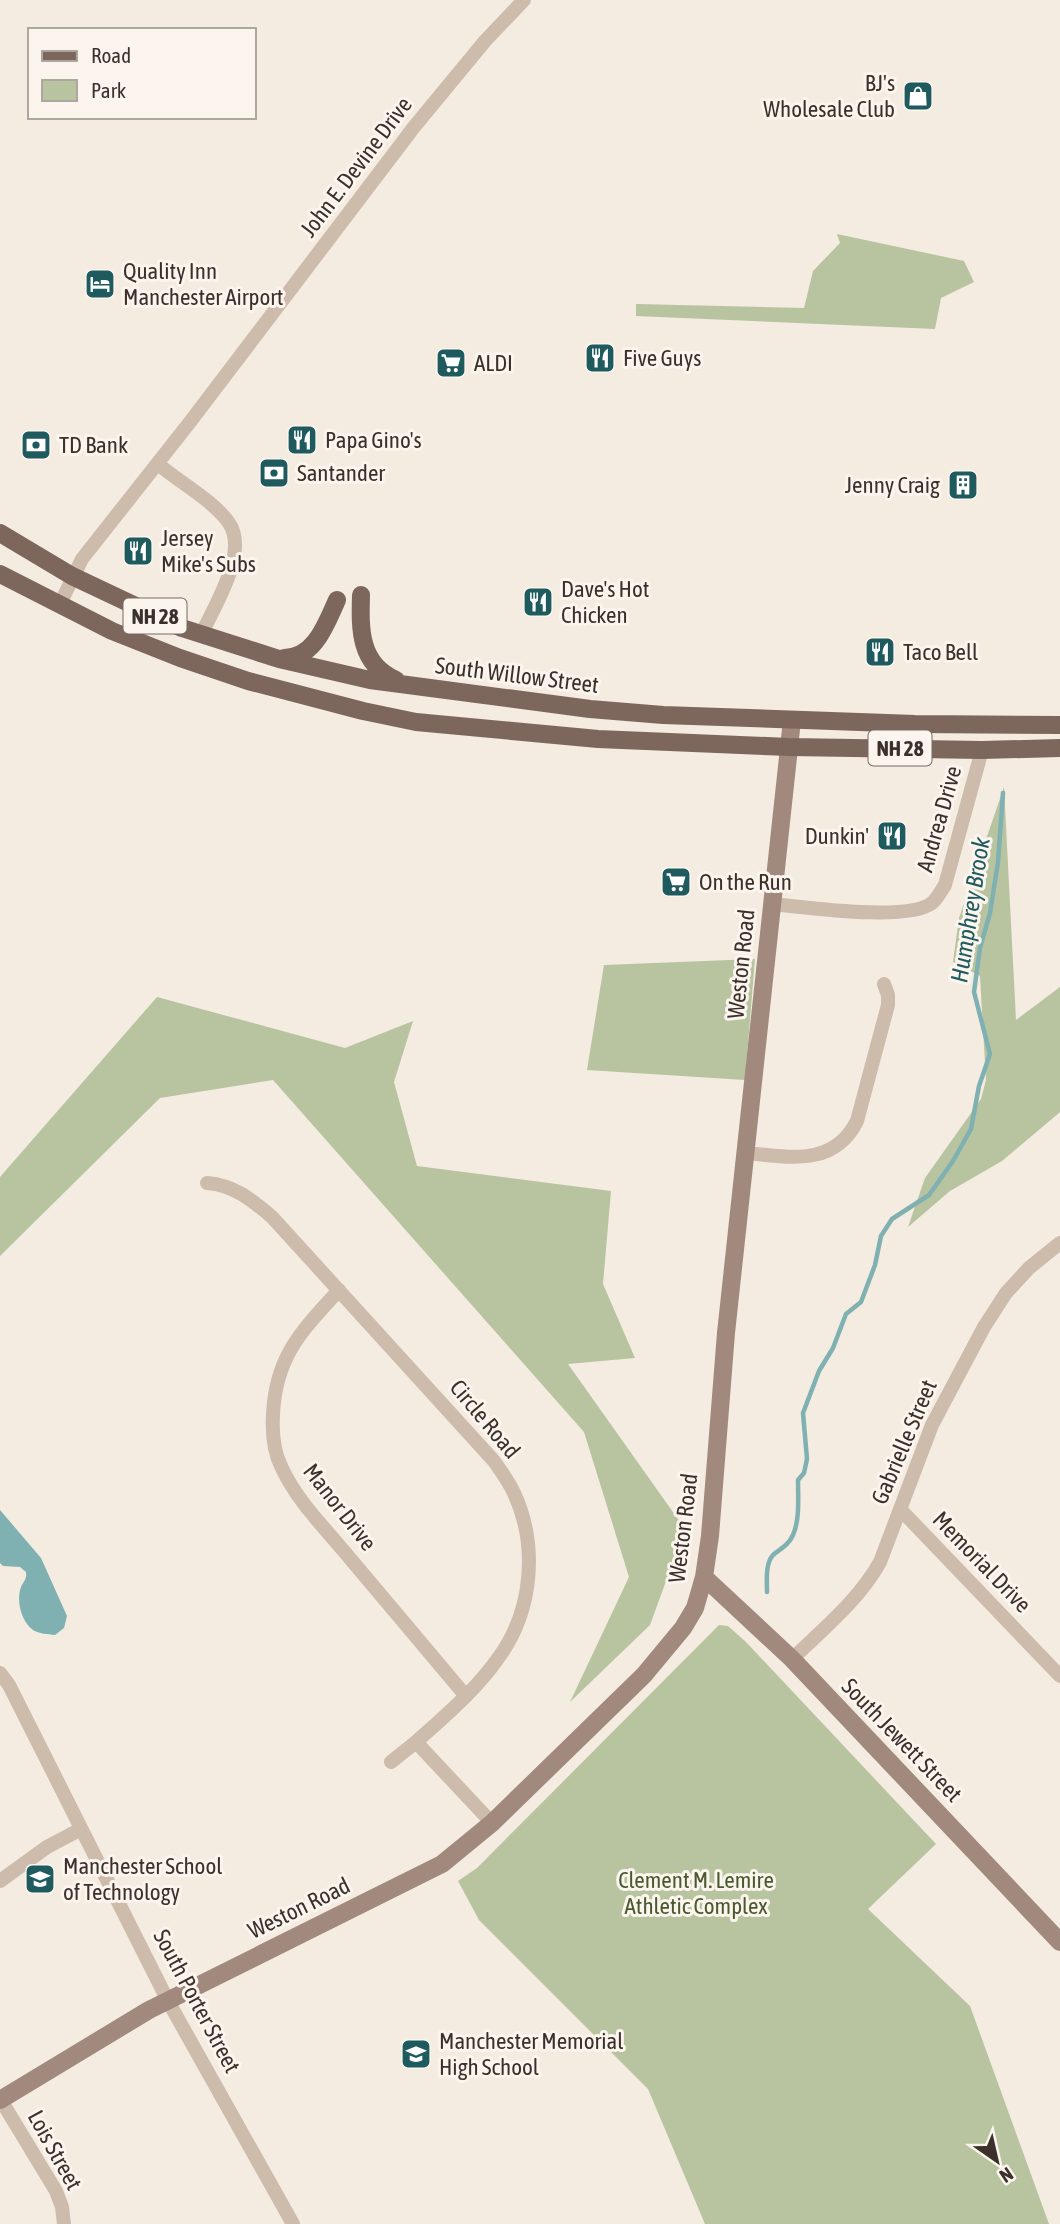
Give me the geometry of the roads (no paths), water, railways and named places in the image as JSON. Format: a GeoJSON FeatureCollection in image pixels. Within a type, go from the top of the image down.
{"type":"FeatureCollection","features":[{"type":"Feature","properties":{"kind":"main road","name":"South Willow Street"},"geometry":{"type":"LineString","coordinates":[[0,533],[72,576],[143,611],[201,635],[274,657],[370,680],[590,709],[663,715],[1009,726],[1060,725]]}},
{"type":"Feature","properties":{"kind":"main road","name":"NH 28"},"geometry":{"type":"LineString","coordinates":[[0,574],[59,606],[138,642],[211,669],[390,717],[459,727],[598,739],[789,747],[982,750],[1060,748]]}},
{"type":"Feature","properties":{"kind":"main road"},"geometry":{"type":"LineString","coordinates":[[361,595],[360,632],[369,658],[382,672],[412,686]]}},
{"type":"Feature","properties":{"kind":"main road"},"geometry":{"type":"LineString","coordinates":[[274,657],[289,658],[308,650],[320,637],[337,600]]}},
{"type":"Feature","properties":{"kind":"street","name":"John E. Devine Drive"},"geometry":{"type":"LineString","coordinates":[[59,606],[82,559],[158,464],[414,127],[485,41],[524,0]]}},
{"type":"Feature","properties":{"kind":"street"},"geometry":{"type":"LineString","coordinates":[[158,464],[217,511],[235,533],[236,554],[231,569],[201,635]]}},
{"type":"Feature","properties":{"kind":"street","name":"Weston Road"},"geometry":{"type":"LineString","coordinates":[[1,2100],[168,2001],[423,1875],[458,1852],[492,1823],[667,1650],[695,1608],[704,1577],[710,1536],[726,1333],[792,720]]}},
{"type":"Feature","properties":{"kind":"street","name":"Andrea Drive"},"geometry":{"type":"LineString","coordinates":[[772,904],[870,912],[911,911],[933,903],[945,886],[982,750]]}},
{"type":"Feature","properties":{"kind":"street"},"geometry":{"type":"LineString","coordinates":[[746,1153],[813,1156],[833,1149],[849,1135],[857,1121],[888,1005],[884,984]]}},
{"type":"Feature","properties":{"kind":"street","name":"Circle Road"},"geometry":{"type":"LineString","coordinates":[[207,1183],[223,1185],[248,1196],[272,1217],[490,1456],[515,1495],[529,1545],[530,1567],[523,1607],[515,1628],[499,1657],[465,1695],[391,1762]]}},
{"type":"Feature","properties":{"kind":"street","name":"Gabrielle Street"},"geometry":{"type":"LineString","coordinates":[[792,1659],[860,1593],[871,1578],[880,1562],[932,1425],[984,1327],[1006,1293],[1028,1268],[1060,1242]]}},
{"type":"Feature","properties":{"kind":"street","name":"Manor Drive"},"geometry":{"type":"LineString","coordinates":[[339,1290],[296,1339],[282,1366],[274,1397],[272,1427],[279,1464],[303,1502],[465,1695]]}},
{"type":"Feature","properties":{"kind":"street","name":"Memorial Drive"},"geometry":{"type":"LineString","coordinates":[[900,1509],[1060,1676]]}},
{"type":"Feature","properties":{"kind":"street","name":"South Jewett Street"},"geometry":{"type":"LineString","coordinates":[[704,1577],[792,1659],[1060,1942]]}},
{"type":"Feature","properties":{"kind":"street","name":"South Porter Street"},"geometry":{"type":"LineString","coordinates":[[5,1679],[168,2001],[293,2224]]}},
{"type":"Feature","properties":{"kind":"street"},"geometry":{"type":"LineString","coordinates":[[416,1742],[492,1823]]}},
{"type":"Feature","properties":{"kind":"street"},"geometry":{"type":"LineString","coordinates":[[0,1881],[47,1847],[81,1829]]}},
{"type":"Feature","properties":{"kind":"street","name":"Lois Street"},"geometry":{"type":"LineString","coordinates":[[1,2100],[55,2191],[62,2207],[64,2224]]}},
{"type":"Feature","properties":{"kind":"water"},"geometry":{"type":"Polygon","coordinates":[[[0,1510],[41,1558],[67,1616],[64,1628],[55,1635],[33,1630],[23,1616],[19,1598],[26,1572],[20,1567],[3,1566],[0,1563],[0,1510]]]}},
{"type":"Feature","properties":{"kind":"waterway","name":"Humphrey Brook"},"geometry":{"type":"LineString","coordinates":[[767,1592],[770,1559],[789,1542],[797,1522],[798,1480],[804,1473],[807,1459],[803,1413],[819,1371],[833,1348],[846,1314],[861,1302],[875,1265],[881,1236],[892,1219],[929,1195],[971,1129],[979,1086],[990,1054],[974,992],[998,862],[1003,793]]}},
{"type":"Feature","properties":{"kind":"place","name":"BJ's Wholesale Club"},"geometry":{"type":"Point","coordinates":[918,96]}},
{"type":"Feature","properties":{"kind":"place","name":"Quality Inn Manchester Airport"},"geometry":{"type":"Point","coordinates":[100,284]}},
{"type":"Feature","properties":{"kind":"place","name":"Five Guys"},"geometry":{"type":"Point","coordinates":[600,358]}},
{"type":"Feature","properties":{"kind":"place","name":"ALDI"},"geometry":{"type":"Point","coordinates":[451,363]}},
{"type":"Feature","properties":{"kind":"place","name":"Papa Gino's"},"geometry":{"type":"Point","coordinates":[302,440]}},
{"type":"Feature","properties":{"kind":"place","name":"TD Bank"},"geometry":{"type":"Point","coordinates":[36,445]}},
{"type":"Feature","properties":{"kind":"place","name":"Santander"},"geometry":{"type":"Point","coordinates":[274,473]}},
{"type":"Feature","properties":{"kind":"place","name":"Jenny Craig"},"geometry":{"type":"Point","coordinates":[963,485]}},
{"type":"Feature","properties":{"kind":"place","name":"Jersey Mike's Subs"},"geometry":{"type":"Point","coordinates":[138,551]}},
{"type":"Feature","properties":{"kind":"place","name":"Dave's Hot Chicken"},"geometry":{"type":"Point","coordinates":[538,602]}},
{"type":"Feature","properties":{"kind":"place","name":"Taco Bell"},"geometry":{"type":"Point","coordinates":[880,652]}},
{"type":"Feature","properties":{"kind":"place","name":"Dunkin'"},"geometry":{"type":"Point","coordinates":[892,836]}},
{"type":"Feature","properties":{"kind":"place","name":"On the Run"},"geometry":{"type":"Point","coordinates":[676,882]}},
{"type":"Feature","properties":{"kind":"place","name":"Manchester School of Technology"},"geometry":{"type":"Point","coordinates":[40,1879]}},
{"type":"Feature","properties":{"kind":"place","name":"Manchester Memorial High School"},"geometry":{"type":"Point","coordinates":[416,2054]}},
{"type":"Feature","properties":{"kind":"park label","name":"Clement M. Lemire Athletic Complex"},"geometry":{"type":"Point","coordinates":[696,1893]}}]}
